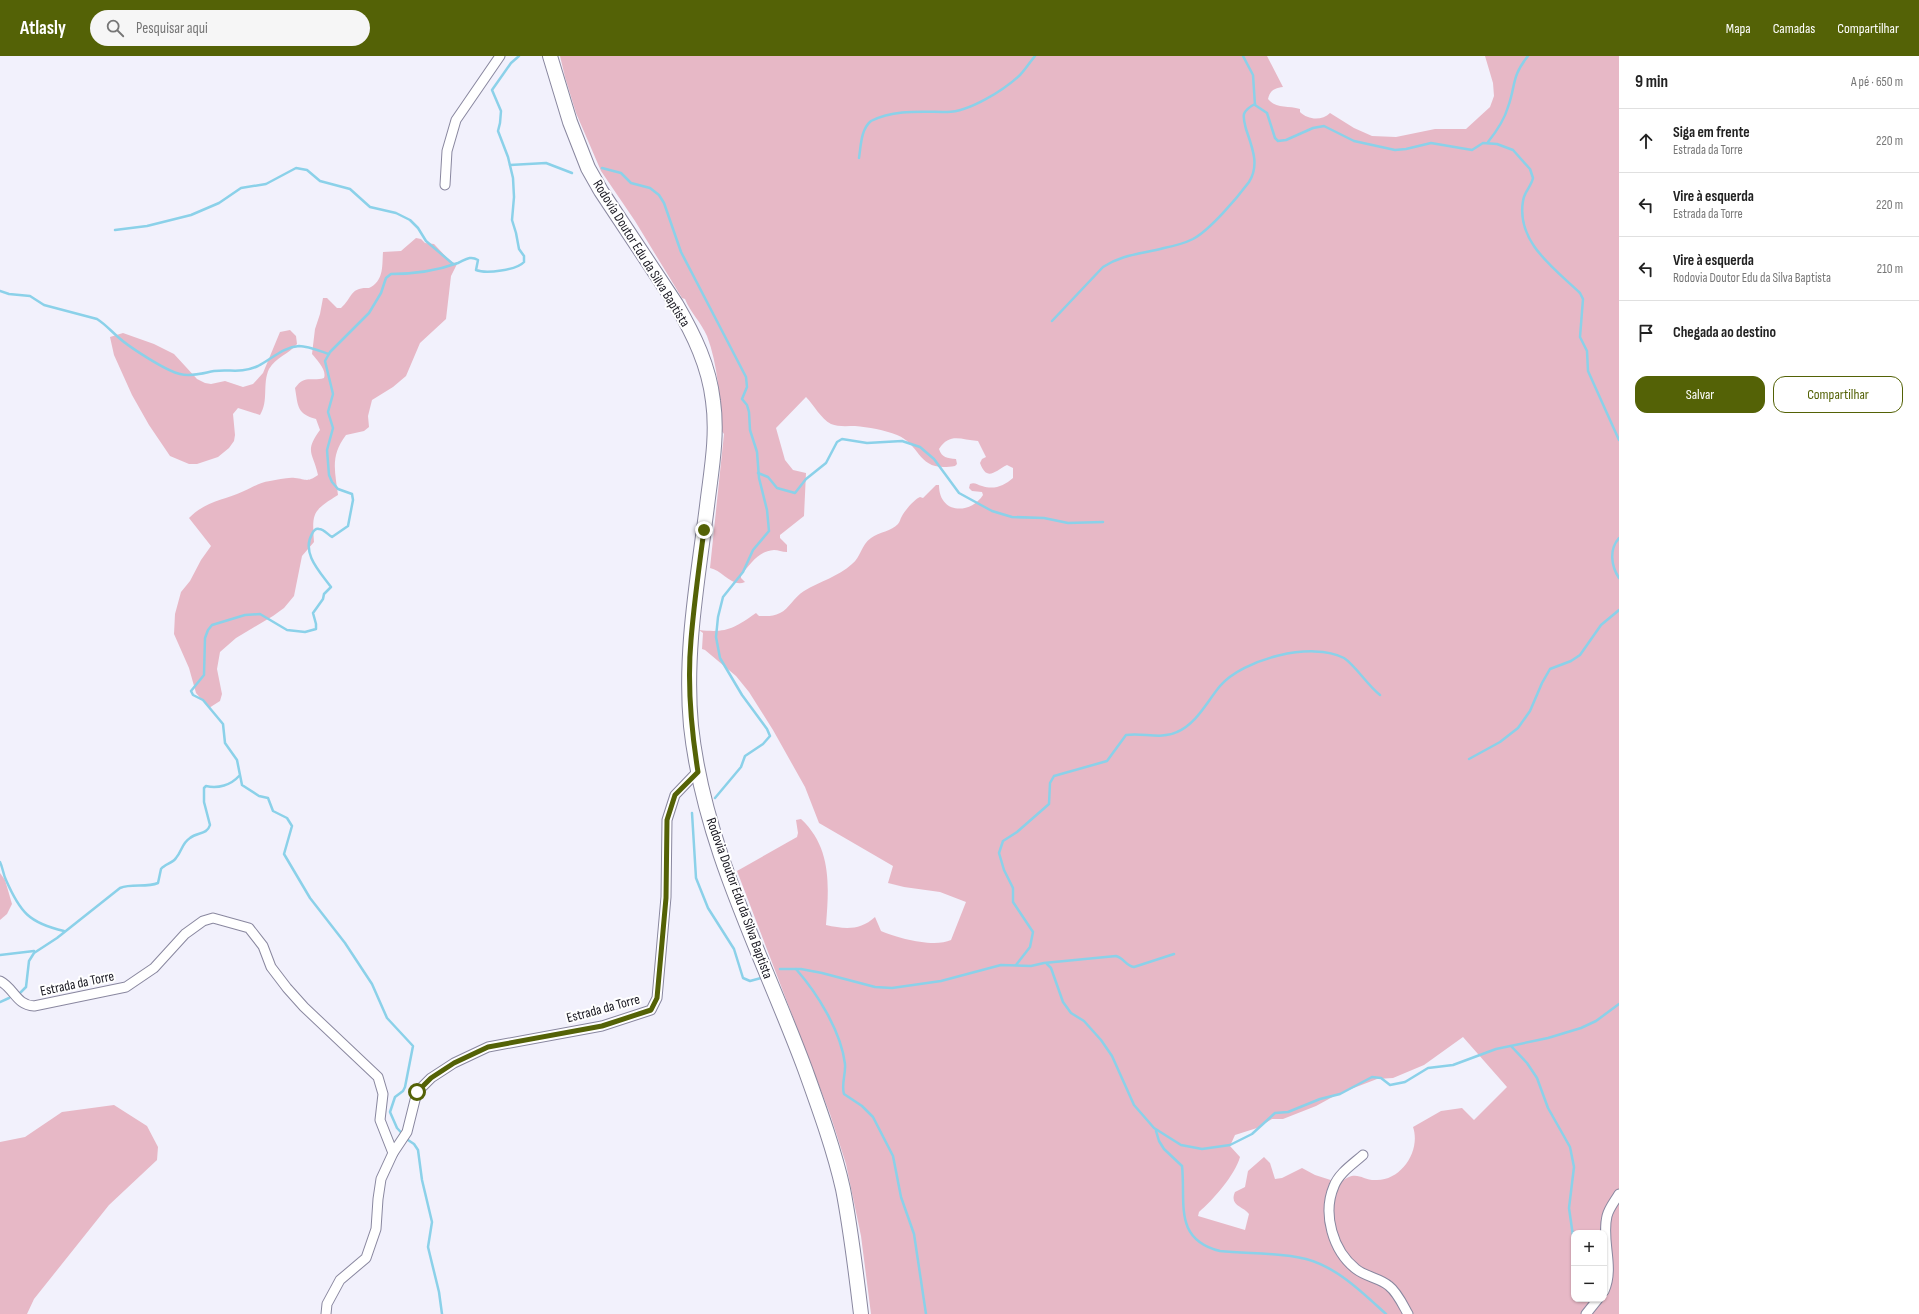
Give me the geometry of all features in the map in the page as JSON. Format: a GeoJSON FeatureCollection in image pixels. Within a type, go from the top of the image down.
{"type":"FeatureCollection","features":[{"type":"Feature","properties":{"kind":"main road","name":"Rodovia Doutor Edu da Silva Baptista"},"geometry":{"type":"LineString","coordinates":[[550,56],[570,122],[588,168],[601,191],[687,323],[706,366],[711,386],[714,403],[714,446],[690,641],[691,722],[698,772],[719,851],[805,1069],[834,1158],[843,1189],[862,1314]]}},
{"type":"Feature","properties":{"kind":"street"},"geometry":{"type":"LineString","coordinates":[[445,185],[448,152],[456,120],[500,56]]}},
{"type":"Feature","properties":{"kind":"street","name":"Estrada da Torre"},"geometry":{"type":"LineString","coordinates":[[326,1314],[327,1304],[340,1280],[366,1258],[376,1229],[378,1199],[382,1179],[393,1153],[405,1135],[417,1092],[431,1078],[454,1063],[488,1047],[602,1026],[651,1010],[657,998],[666,898],[667,820],[675,795],[698,772]]}},
{"type":"Feature","properties":{"kind":"street","name":"Estrada da Torre"},"geometry":{"type":"LineString","coordinates":[[0,981],[6,984],[19,1001],[25,1005],[34,1006],[126,987],[154,968],[185,934],[203,921],[213,918],[249,928],[263,946],[271,967],[286,988],[378,1077],[383,1094],[380,1120],[393,1153]]}},
{"type":"Feature","properties":{"kind":"street"},"geometry":{"type":"LineString","coordinates":[[1363,1155],[1347,1168],[1334,1185],[1329,1204],[1331,1234],[1342,1254],[1356,1269],[1389,1285],[1408,1314]]}},
{"type":"Feature","properties":{"kind":"street"},"geometry":{"type":"LineString","coordinates":[[1607,1283],[1607,1216],[1619,1194]]}},
{"type":"Feature","properties":{"kind":"street"},"geometry":{"type":"LineString","coordinates":[[1586,1314],[1596,1302]]}},
{"type":"Feature","properties":{"kind":"shaded area"},"geometry":{"type":"Polygon","coordinates":[[[560,56],[1267,56],[1283,87],[1275,89],[1272,92],[1268,99],[1271,102],[1278,106],[1300,109],[1300,112],[1303,115],[1311,118],[1327,116],[1330,113],[1354,128],[1372,136],[1396,137],[1435,129],[1466,129],[1490,107],[1494,96],[1493,83],[1485,56],[1619,56],[1619,1314],[871,1314],[861,1236],[846,1164],[830,1114],[737,871],[797,837],[798,833],[796,820],[801,819],[811,830],[823,855],[828,882],[826,925],[852,928],[864,925],[875,917],[881,931],[888,934],[926,943],[944,942],[951,940],[966,902],[940,892],[904,887],[888,883],[893,866],[819,823],[805,787],[773,730],[749,692],[736,676],[702,649],[703,633],[699,630],[716,631],[729,629],[756,613],[759,616],[767,616],[780,613],[804,591],[835,576],[847,568],[855,561],[868,541],[874,536],[889,530],[899,523],[903,514],[910,505],[918,498],[923,498],[936,485],[939,485],[940,495],[944,502],[949,506],[963,508],[971,506],[983,495],[982,492],[972,491],[969,488],[970,484],[975,483],[980,486],[991,488],[1002,485],[1013,478],[1013,468],[1007,465],[988,474],[985,472],[980,463],[982,459],[986,457],[978,441],[956,438],[947,440],[939,449],[945,457],[956,459],[957,464],[955,466],[943,467],[933,466],[921,457],[905,439],[897,435],[871,428],[840,426],[827,422],[806,397],[776,428],[785,460],[793,470],[806,473],[804,516],[780,535],[780,538],[787,545],[787,552],[774,550],[759,555],[741,575],[741,578],[745,582],[736,583],[731,581],[719,572],[710,568],[724,434],[721,430],[718,382],[711,347],[705,331],[685,299],[682,298],[635,221],[601,171],[576,113],[560,56]],[[1463,1037],[1424,1065],[1393,1078],[1377,1079],[1338,1094],[1316,1106],[1283,1119],[1272,1119],[1257,1128],[1235,1135],[1230,1146],[1240,1157],[1237,1164],[1223,1187],[1199,1212],[1198,1216],[1245,1230],[1249,1214],[1235,1203],[1235,1192],[1245,1187],[1248,1171],[1264,1157],[1270,1163],[1275,1179],[1282,1178],[1302,1168],[1315,1175],[1340,1183],[1351,1176],[1359,1176],[1372,1180],[1386,1179],[1401,1169],[1412,1154],[1415,1136],[1413,1127],[1441,1111],[1462,1108],[1474,1120],[1507,1087],[1463,1037]]]}},
{"type":"Feature","properties":{"kind":"shaded area"},"geometry":{"type":"Polygon","coordinates":[[[416,238],[421,239],[425,243],[434,244],[450,261],[457,264],[451,276],[446,319],[420,343],[406,376],[393,387],[372,400],[368,416],[369,427],[364,431],[346,435],[341,443],[335,464],[338,495],[318,509],[313,525],[314,542],[302,556],[294,596],[284,608],[236,638],[220,652],[217,669],[222,694],[220,701],[209,708],[196,693],[189,668],[174,634],[175,614],[181,592],[190,581],[201,560],[211,546],[189,518],[209,504],[263,482],[289,478],[309,480],[318,475],[311,448],[315,437],[320,430],[316,419],[305,415],[302,412],[298,404],[295,388],[302,381],[324,378],[325,375],[323,368],[312,354],[315,329],[323,298],[327,298],[337,308],[341,308],[355,291],[358,289],[369,288],[374,285],[380,277],[383,252],[401,251],[416,238]]]}},
{"type":"Feature","properties":{"kind":"shaded area"},"geometry":{"type":"Polygon","coordinates":[[[290,330],[296,336],[297,344],[275,361],[269,369],[266,381],[263,410],[260,415],[238,408],[233,414],[235,435],[234,441],[229,448],[218,457],[197,464],[189,464],[170,456],[149,425],[132,395],[114,355],[110,337],[123,333],[154,344],[174,354],[197,379],[205,383],[211,384],[225,381],[243,387],[253,384],[263,373],[280,332],[290,330]]]}},
{"type":"Feature","properties":{"kind":"shaded area"},"geometry":{"type":"Polygon","coordinates":[[[0,873],[5,880],[12,904],[7,914],[0,920],[0,873]]]}},
{"type":"Feature","properties":{"kind":"shaded area"},"geometry":{"type":"Polygon","coordinates":[[[114,1105],[147,1126],[158,1147],[157,1160],[109,1205],[34,1299],[27,1314],[0,1314],[0,1142],[25,1137],[62,1112],[114,1105]]]}},
{"type":"Feature","properties":{"kind":"waterway"},"geometry":{"type":"LineString","coordinates":[[442,1314],[439,1292],[428,1247],[432,1222],[422,1180],[418,1150],[414,1144],[397,1128],[390,1112],[395,1097],[403,1091],[405,1087],[413,1046],[387,1018],[372,984],[345,943],[310,898],[284,854],[292,826],[287,818],[273,811],[268,798],[259,796],[242,785],[237,760],[225,743],[223,724],[203,700],[193,695],[191,691],[204,675],[205,638],[212,625],[245,615],[260,614],[287,630],[305,632],[316,629],[313,613],[323,599],[324,594],[331,587],[313,562],[310,555],[309,541],[313,532],[317,529],[323,530],[332,537],[348,526],[353,500],[352,494],[338,489],[332,482],[329,475],[327,450],[333,428],[328,412],[333,394],[325,361],[330,352],[369,313],[381,293],[386,278],[391,274],[417,273],[433,270],[470,258],[478,260],[476,270],[487,272],[508,269],[524,262],[524,256],[519,249],[512,220],[514,197],[513,178],[508,157],[498,131],[501,111],[492,90],[511,63],[519,56]]}},
{"type":"Feature","properties":{"kind":"waterway"},"geometry":{"type":"LineString","coordinates":[[859,158],[863,133],[871,121],[880,117],[899,113],[956,111],[976,104],[996,93],[1013,81],[1024,71],[1035,56]]}},
{"type":"Feature","properties":{"kind":"waterway"},"geometry":{"type":"LineString","coordinates":[[1243,56],[1253,75],[1255,105],[1267,113],[1275,138],[1278,141],[1286,140],[1313,128],[1324,126],[1354,141],[1395,150],[1431,143],[1472,150],[1483,143],[1497,144],[1513,150],[1530,169],[1533,178],[1523,201],[1522,216],[1525,229],[1531,242],[1539,253],[1580,293],[1583,299],[1580,337],[1587,351],[1588,371],[1619,440]]}},
{"type":"Feature","properties":{"kind":"waterway"},"geometry":{"type":"LineString","coordinates":[[1488,142],[1504,117],[1516,76],[1528,56]]}},
{"type":"Feature","properties":{"kind":"waterway"},"geometry":{"type":"LineString","coordinates":[[1052,321],[1103,267],[1118,259],[1172,246],[1193,239],[1207,229],[1223,213],[1244,189],[1252,176],[1254,169],[1254,156],[1245,126],[1244,114],[1247,109],[1255,104]]}},
{"type":"Feature","properties":{"kind":"waterway"},"geometry":{"type":"LineString","coordinates":[[510,165],[546,163],[572,173]]}},
{"type":"Feature","properties":{"kind":"waterway"},"geometry":{"type":"LineString","coordinates":[[115,230],[147,226],[191,215],[219,203],[241,188],[266,184],[296,168],[307,170],[320,181],[350,189],[370,207],[396,213],[410,220],[418,228],[426,241],[453,264]]}},
{"type":"Feature","properties":{"kind":"waterway"},"geometry":{"type":"LineString","coordinates":[[602,168],[621,173],[631,183],[650,188],[659,195],[664,203],[681,252],[746,377],[747,387],[742,399],[747,405],[749,412],[750,430],[757,452],[759,478],[767,510],[769,531],[753,550],[743,572],[723,597],[718,617],[716,637],[720,658],[742,695],[767,729],[770,736],[763,744],[745,756],[741,767],[715,798]]}},
{"type":"Feature","properties":{"kind":"waterway"},"geometry":{"type":"LineString","coordinates":[[0,291],[9,294],[30,296],[44,305],[97,319],[123,341],[157,364],[184,375],[214,371],[246,370],[258,366],[288,349],[299,346],[329,354]]}},
{"type":"Feature","properties":{"kind":"waterway"},"geometry":{"type":"LineString","coordinates":[[758,473],[768,477],[777,488],[795,493],[806,479],[826,463],[837,442],[842,439],[867,443],[902,441],[920,447],[934,459],[959,493],[992,511],[1012,517],[1044,518],[1068,523],[1103,522]]}},
{"type":"Feature","properties":{"kind":"waterway"},"geometry":{"type":"LineString","coordinates":[[1619,538],[1612,552],[1614,568],[1619,578]]}},
{"type":"Feature","properties":{"kind":"waterway"},"geometry":{"type":"LineString","coordinates":[[1469,759],[1500,742],[1518,728],[1530,711],[1542,683],[1550,669],[1571,661],[1580,655],[1601,625],[1619,610]]}},
{"type":"Feature","properties":{"kind":"waterway"},"geometry":{"type":"LineString","coordinates":[[1016,965],[1030,947],[1033,932],[1013,902],[1013,888],[1004,870],[999,853],[1003,841],[1017,832],[1049,804],[1050,783],[1054,776],[1107,761],[1126,735],[1138,734],[1158,736],[1177,732],[1196,718],[1220,686],[1231,676],[1261,661],[1279,656],[1297,652],[1314,651],[1330,653],[1344,658],[1353,665],[1380,695]]}},
{"type":"Feature","properties":{"kind":"waterway"},"geometry":{"type":"LineString","coordinates":[[19,994],[26,987],[29,961],[34,953],[57,938],[120,888],[158,883],[161,869],[175,860],[187,840],[209,828],[210,825],[204,802],[204,788],[206,786],[224,786],[239,776]]}},
{"type":"Feature","properties":{"kind":"waterway"},"geometry":{"type":"LineString","coordinates":[[692,813],[696,878],[708,908],[734,949],[743,978],[750,981],[761,978]]}},
{"type":"Feature","properties":{"kind":"waterway"},"geometry":{"type":"LineString","coordinates":[[0,862],[5,878],[21,908],[34,920],[52,928],[64,931]]}},
{"type":"Feature","properties":{"kind":"waterway"},"geometry":{"type":"LineString","coordinates":[[0,955],[34,951]]}},
{"type":"Feature","properties":{"kind":"waterway"},"geometry":{"type":"LineString","coordinates":[[780,969],[801,969],[875,987],[892,988],[941,981],[1001,965],[1031,966],[1044,963],[1116,956],[1134,967],[1174,954]]}},
{"type":"Feature","properties":{"kind":"waterway"},"geometry":{"type":"LineString","coordinates":[[1047,964],[1051,968],[1063,1002],[1071,1013],[1084,1021],[1101,1040],[1112,1056],[1134,1105],[1154,1128],[1181,1145],[1202,1149],[1230,1145],[1252,1134],[1275,1113],[1288,1112],[1320,1099],[1340,1094],[1372,1077],[1381,1078],[1390,1085],[1405,1082],[1428,1068],[1453,1065],[1496,1049],[1548,1038],[1581,1028],[1596,1021],[1619,1004]]}},
{"type":"Feature","properties":{"kind":"waterway"},"geometry":{"type":"LineString","coordinates":[[796,969],[820,1001],[839,1039],[845,1064],[843,1087],[844,1094],[862,1106],[873,1117],[893,1156],[901,1197],[914,1234],[926,1314]]}},
{"type":"Feature","properties":{"kind":"waterway"},"geometry":{"type":"LineString","coordinates":[[0,1002],[9,998]]}},
{"type":"Feature","properties":{"kind":"waterway"},"geometry":{"type":"LineString","coordinates":[[1511,1046],[1527,1063],[1537,1078],[1548,1108],[1570,1147],[1574,1167],[1569,1208],[1572,1230]]}},
{"type":"Feature","properties":{"kind":"waterway"},"geometry":{"type":"LineString","coordinates":[[1156,1131],[1159,1141],[1164,1149],[1182,1166],[1183,1206],[1185,1218],[1188,1229],[1195,1238],[1205,1245],[1220,1251],[1285,1255],[1306,1259],[1317,1263],[1339,1274],[1386,1314]]}},
{"type":"Feature","properties":{"kind":"route"},"geometry":{"type":"LineString","coordinates":[[417,1092],[431,1078],[454,1063],[488,1047],[602,1026],[651,1010],[657,998],[666,898],[667,820],[675,795],[698,772],[691,722],[690,641],[704,530]]}}]}
